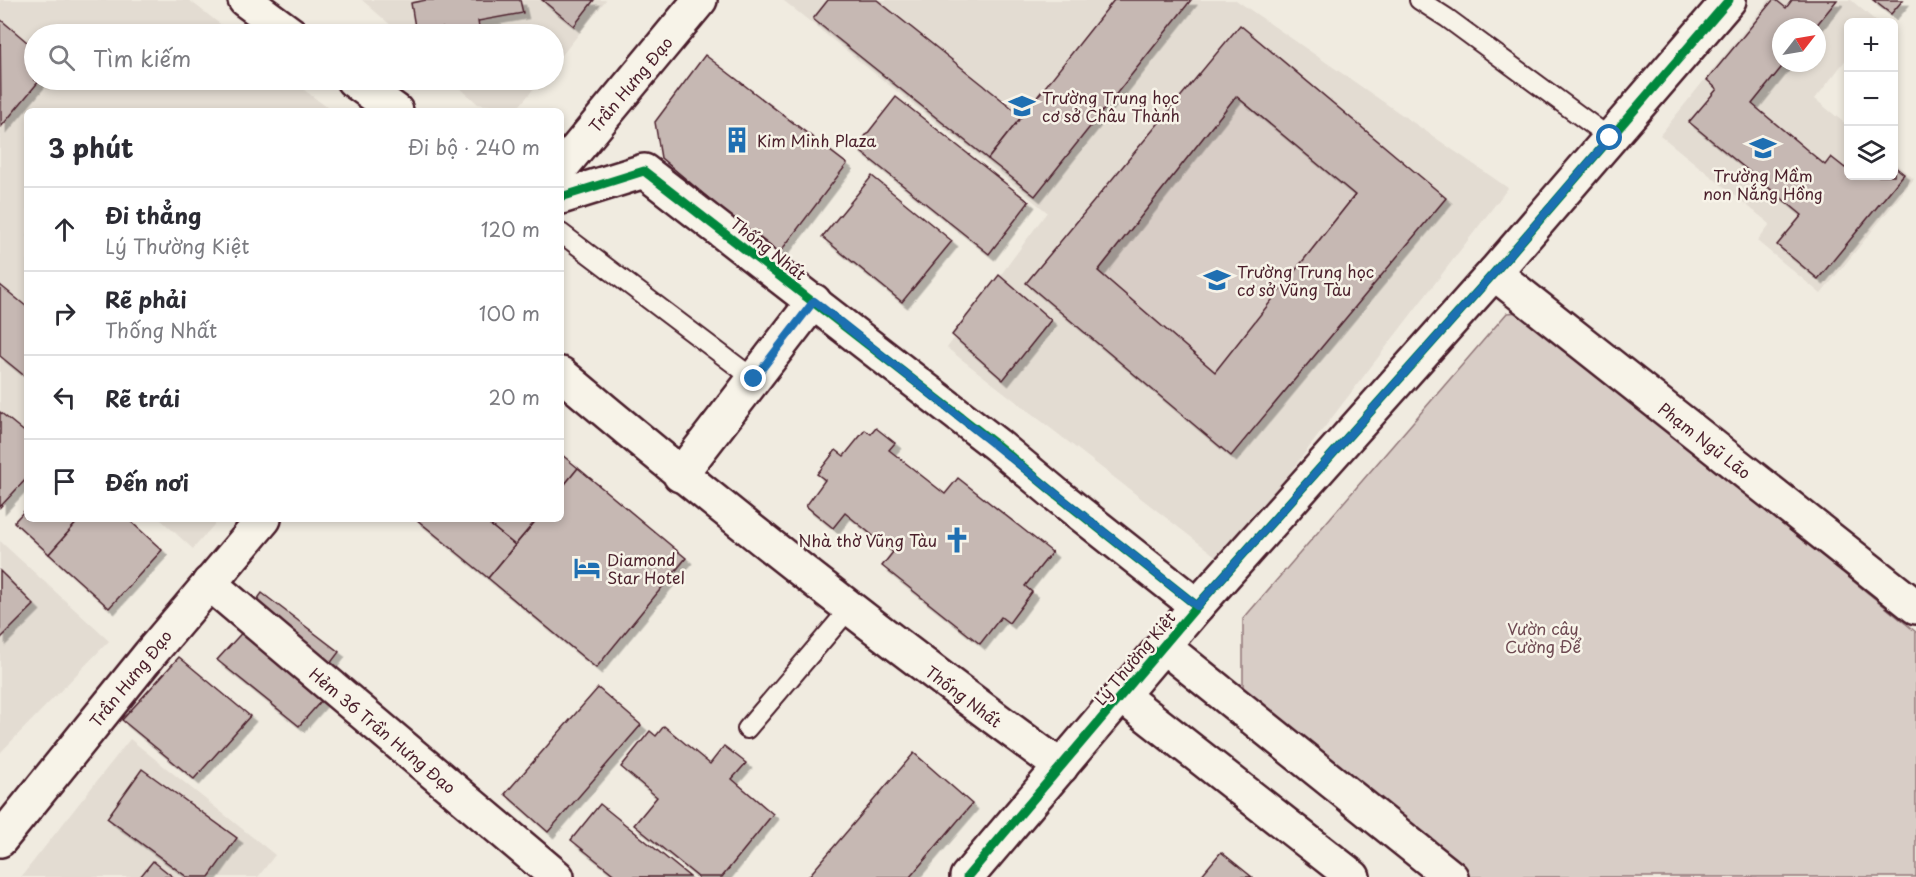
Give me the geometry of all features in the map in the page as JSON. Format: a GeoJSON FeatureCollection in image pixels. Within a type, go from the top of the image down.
{"type":"FeatureCollection","features":[{"type":"Feature","properties":{"kind":"street"},"geometry":{"type":"LineString","coordinates":[[244,0],[277,24]]}},
{"type":"Feature","properties":{"kind":"street","name":"Trần Hưng Đạo"},"geometry":{"type":"LineString","coordinates":[[564,164],[700,0]]}},
{"type":"Feature","properties":{"kind":"street","name":"Lý Thường Kiệt"},"geometry":{"type":"LineString","coordinates":[[967,877],[1197,606],[1494,273],[1729,0]]}},
{"type":"Feature","properties":{"kind":"street"},"geometry":{"type":"LineString","coordinates":[[367,90],[392,108]]}},
{"type":"Feature","properties":{"kind":"street","name":"Thống Nhất"},"geometry":{"type":"LineString","coordinates":[[564,196],[644,171],[814,301],[1197,606]]}},
{"type":"Feature","properties":{"kind":"street","name":"Phạm Ngũ Lão"},"geometry":{"type":"LineString","coordinates":[[1494,273],[1916,607]]}},
{"type":"Feature","properties":{"kind":"street"},"geometry":{"type":"LineString","coordinates":[[680,475],[814,301]]}},
{"type":"Feature","properties":{"kind":"street","name":"Thống Nhất"},"geometry":{"type":"LineString","coordinates":[[564,377],[680,475],[962,695],[1061,767]]}},
{"type":"Feature","properties":{"kind":"street","name":"Trần Hưng Đạo"},"geometry":{"type":"LineString","coordinates":[[0,840],[261,522]]}},
{"type":"Feature","properties":{"kind":"street","name":"Hẻm 36 Trần Hưng Đạo"},"geometry":{"type":"LineString","coordinates":[[209,583],[557,877]]}},
{"type":"Feature","properties":{"kind":"street"},"geometry":{"type":"LineString","coordinates":[[1163,646],[1451,877]]}},
{"type":"Feature","properties":{"kind":"street"},"geometry":{"type":"LineString","coordinates":[[1122,696],[1353,877]]}},
{"type":"Feature","properties":{"kind":"lane"},"geometry":{"type":"LineString","coordinates":[[1419,0],[1447,18],[1610,138]]}},
{"type":"Feature","properties":{"kind":"lane"},"geometry":{"type":"LineString","coordinates":[[564,235],[754,379]]}},
{"type":"Feature","properties":{"kind":"lane"},"geometry":{"type":"LineString","coordinates":[[747,729],[850,608]]}},
{"type":"Feature","properties":{"kind":"shaded area"},"geometry":{"type":"Polygon","coordinates":[[[0,0],[189,0],[220,24],[24,24],[24,90],[304,90],[328,108],[24,108],[24,481],[0,507],[0,0]]]}},
{"type":"Feature","properties":{"kind":"shaded area"},"geometry":{"type":"Polygon","coordinates":[[[362,0],[606,0],[564,52],[564,24],[390,24],[362,0]]]}},
{"type":"Feature","properties":{"kind":"shaded area","name":"Trường Trung học cơ sở Vũng Tàu"},"geometry":{"type":"Polygon","coordinates":[[[783,0],[1236,0],[1508,188],[1222,561],[947,348],[1047,212],[783,0]]]}},
{"type":"Feature","properties":{"kind":"shaded area","name":"Trường Mầm non Nắng Hồng"},"geometry":{"type":"Polygon","coordinates":[[[1769,0],[1851,0],[1872,18],[1844,18],[1844,62],[1815,99],[1844,123],[1844,180],[1898,180],[1898,165],[1914,179],[1821,294],[1757,241],[1770,224],[1660,135],[1769,0]]]}},
{"type":"Feature","properties":{"kind":"shaded area"},"geometry":{"type":"Polygon","coordinates":[[[462,90],[533,90],[518,108],[478,104],[462,90]]]}},
{"type":"Feature","properties":{"kind":"shaded area"},"geometry":{"type":"Polygon","coordinates":[[[163,522],[216,522],[193,549],[163,522]]]}},
{"type":"Feature","properties":{"kind":"shaded area"},"geometry":{"type":"Polygon","coordinates":[[[0,541],[109,641],[0,753],[0,541]]]}},
{"type":"Feature","properties":{"kind":"shaded area"},"geometry":{"type":"Polygon","coordinates":[[[130,739],[275,855],[258,877],[21,877],[130,739]]]}},
{"type":"Feature","properties":{"kind":"green space"},"geometry":{"type":"Polygon","coordinates":[[[1236,96],[1355,195],[1215,372],[1098,271],[1236,96]]]}},
{"type":"Feature","properties":{"kind":"green space","name":"Vườn cây Cường Để"},"geometry":{"type":"Polygon","coordinates":[[[1521,312],[1916,632],[1916,877],[1459,877],[1243,700],[1243,619],[1507,313],[1521,312]]]}},
{"type":"Feature","properties":{"kind":"building"},"geometry":{"type":"Polygon","coordinates":[[[426,0],[520,0],[523,13],[478,21],[478,24],[414,24],[411,3],[426,0]]]}},
{"type":"Feature","properties":{"kind":"building"},"geometry":{"type":"Polygon","coordinates":[[[542,0],[594,0],[574,26],[542,0]]]}},
{"type":"Feature","properties":{"kind":"building"},"geometry":{"type":"Polygon","coordinates":[[[828,0],[877,0],[1022,116],[988,159],[813,19],[828,0]]]}},
{"type":"Feature","properties":{"kind":"building"},"geometry":{"type":"Polygon","coordinates":[[[1114,0],[1191,0],[1035,196],[988,159],[1114,0]]]}},
{"type":"Feature","properties":{"kind":"building"},"geometry":{"type":"Polygon","coordinates":[[[1773,0],[1786,8],[1792,0],[1837,0],[1822,18],[1772,18],[1772,72],[1778,72],[1752,104],[1825,165],[1831,157],[1844,167],[1844,180],[1898,180],[1898,169],[1904,174],[1818,279],[1777,245],[1802,215],[1689,122],[1717,89],[1707,80],[1773,0]]]}},
{"type":"Feature","properties":{"kind":"building"},"geometry":{"type":"Polygon","coordinates":[[[1873,0],[1903,0],[1891,14],[1873,0]]]}},
{"type":"Feature","properties":{"kind":"building"},"geometry":{"type":"Polygon","coordinates":[[[0,19],[24,39],[24,90],[32,90],[1,127],[0,19]]]}},
{"type":"Feature","properties":{"kind":"building"},"geometry":{"type":"Polygon","coordinates":[[[1240,25],[1446,198],[1231,456],[1026,283],[1240,25]],[[1236,96],[1098,271],[1215,372],[1355,195],[1236,96]]]}},
{"type":"Feature","properties":{"kind":"building","name":"Kim Minh Plaza"},"geometry":{"type":"Polygon","coordinates":[[[705,55],[847,164],[777,256],[661,158],[655,122],[705,55]]]}},
{"type":"Feature","properties":{"kind":"building"},"geometry":{"type":"Polygon","coordinates":[[[896,97],[1029,202],[989,254],[856,148],[896,97]]]}},
{"type":"Feature","properties":{"kind":"building"},"geometry":{"type":"Polygon","coordinates":[[[872,176],[952,241],[902,302],[822,237],[872,176]]]}},
{"type":"Feature","properties":{"kind":"building"},"geometry":{"type":"Polygon","coordinates":[[[999,275],[1051,320],[1003,380],[952,335],[999,275]]]}},
{"type":"Feature","properties":{"kind":"building"},"geometry":{"type":"Polygon","coordinates":[[[0,285],[24,305],[24,376],[0,356],[0,285]]]}},
{"type":"Feature","properties":{"kind":"building"},"geometry":{"type":"Polygon","coordinates":[[[0,412],[24,432],[24,481],[0,507],[0,412]]]}},
{"type":"Feature","properties":{"kind":"building","name":"Nhà thờ Vũng Tàu"},"geometry":{"type":"Polygon","coordinates":[[[876,428],[895,443],[889,450],[945,494],[958,478],[1052,552],[1025,586],[1032,592],[1009,623],[1001,617],[980,644],[882,566],[893,552],[845,513],[833,528],[806,506],[825,480],[817,474],[836,450],[844,456],[865,430],[871,434],[876,428]]]}},
{"type":"Feature","properties":{"kind":"building"},"geometry":{"type":"Polygon","coordinates":[[[564,456],[578,468],[564,485],[564,456]]]}},
{"type":"Feature","properties":{"kind":"building","name":"Diamond Star Hotel"},"geometry":{"type":"Polygon","coordinates":[[[578,468],[686,558],[596,668],[488,578],[535,522],[564,522],[564,485],[578,468]]]}},
{"type":"Feature","properties":{"kind":"building"},"geometry":{"type":"Polygon","coordinates":[[[24,511],[24,522],[77,522],[49,554],[14,522],[24,511]]]}},
{"type":"Feature","properties":{"kind":"building"},"geometry":{"type":"Polygon","coordinates":[[[77,522],[131,522],[162,550],[109,608],[49,554],[77,522]]]}},
{"type":"Feature","properties":{"kind":"building"},"geometry":{"type":"Polygon","coordinates":[[[420,522],[487,522],[515,545],[488,578],[420,522]]]}},
{"type":"Feature","properties":{"kind":"building"},"geometry":{"type":"Polygon","coordinates":[[[487,522],[534,522],[515,545],[487,522]]]}},
{"type":"Feature","properties":{"kind":"building"},"geometry":{"type":"Polygon","coordinates":[[[0,571],[34,605],[0,639],[0,571]]]}},
{"type":"Feature","properties":{"kind":"building"},"geometry":{"type":"Polygon","coordinates":[[[262,593],[339,652],[320,677],[243,619],[262,593]]]}},
{"type":"Feature","properties":{"kind":"building"},"geometry":{"type":"Polygon","coordinates":[[[247,627],[329,692],[299,726],[217,660],[247,627]]]}},
{"type":"Feature","properties":{"kind":"building"},"geometry":{"type":"Polygon","coordinates":[[[179,657],[250,716],[194,779],[122,720],[179,657]]]}},
{"type":"Feature","properties":{"kind":"building"},"geometry":{"type":"Polygon","coordinates":[[[598,688],[641,725],[548,832],[505,794],[598,688]]]}},
{"type":"Feature","properties":{"kind":"building"},"geometry":{"type":"Polygon","coordinates":[[[664,726],[710,764],[724,746],[746,763],[732,779],[773,814],[722,877],[698,877],[634,825],[657,797],[621,767],[650,731],[656,736],[664,726]]]}},
{"type":"Feature","properties":{"kind":"building"},"geometry":{"type":"Polygon","coordinates":[[[914,753],[972,804],[910,877],[808,877],[914,753]]]}},
{"type":"Feature","properties":{"kind":"building"},"geometry":{"type":"Polygon","coordinates":[[[142,769],[237,838],[209,877],[187,877],[107,818],[142,769]]]}},
{"type":"Feature","properties":{"kind":"building"},"geometry":{"type":"Polygon","coordinates":[[[600,804],[690,877],[617,877],[571,840],[600,804]]]}},
{"type":"Feature","properties":{"kind":"building"},"geometry":{"type":"Polygon","coordinates":[[[1221,852],[1252,877],[1200,877],[1221,852]]]}},
{"type":"Feature","properties":{"kind":"building"},"geometry":{"type":"Polygon","coordinates":[[[153,861],[173,877],[140,877],[153,861]]]}},
{"type":"Feature","properties":{"kind":"cycle path"},"geometry":{"type":"LineString","coordinates":[[967,877],[1197,606],[1494,273],[1729,0]]}},
{"type":"Feature","properties":{"kind":"cycle path"},"geometry":{"type":"LineString","coordinates":[[564,196],[644,171],[997,445],[1197,606]]}},
{"type":"Feature","properties":{"kind":"place","name":"Trường Trung học cơ sở Châu Thành"},"geometry":{"type":"Point","coordinates":[1022,106]}},
{"type":"Feature","properties":{"kind":"place","name":"Kim Minh Plaza"},"geometry":{"type":"Point","coordinates":[737,140]}},
{"type":"Feature","properties":{"kind":"place","name":"Trường Mầm non Nắng Hồng"},"geometry":{"type":"Point","coordinates":[1763,148]}},
{"type":"Feature","properties":{"kind":"place","name":"Trường Trung học cơ sở Vũng Tàu"},"geometry":{"type":"Point","coordinates":[1217,280]}},
{"type":"Feature","properties":{"kind":"place","name":"Nhà thờ Vũng Tàu"},"geometry":{"type":"Point","coordinates":[957,540]}},
{"type":"Feature","properties":{"kind":"place","name":"Diamond Star Hotel"},"geometry":{"type":"Point","coordinates":[587,568]}},
{"type":"Feature","properties":{"kind":"route"},"geometry":{"type":"LineString","coordinates":[[754,379],[814,301],[1197,606],[1494,273],[1610,138]]}}]}
